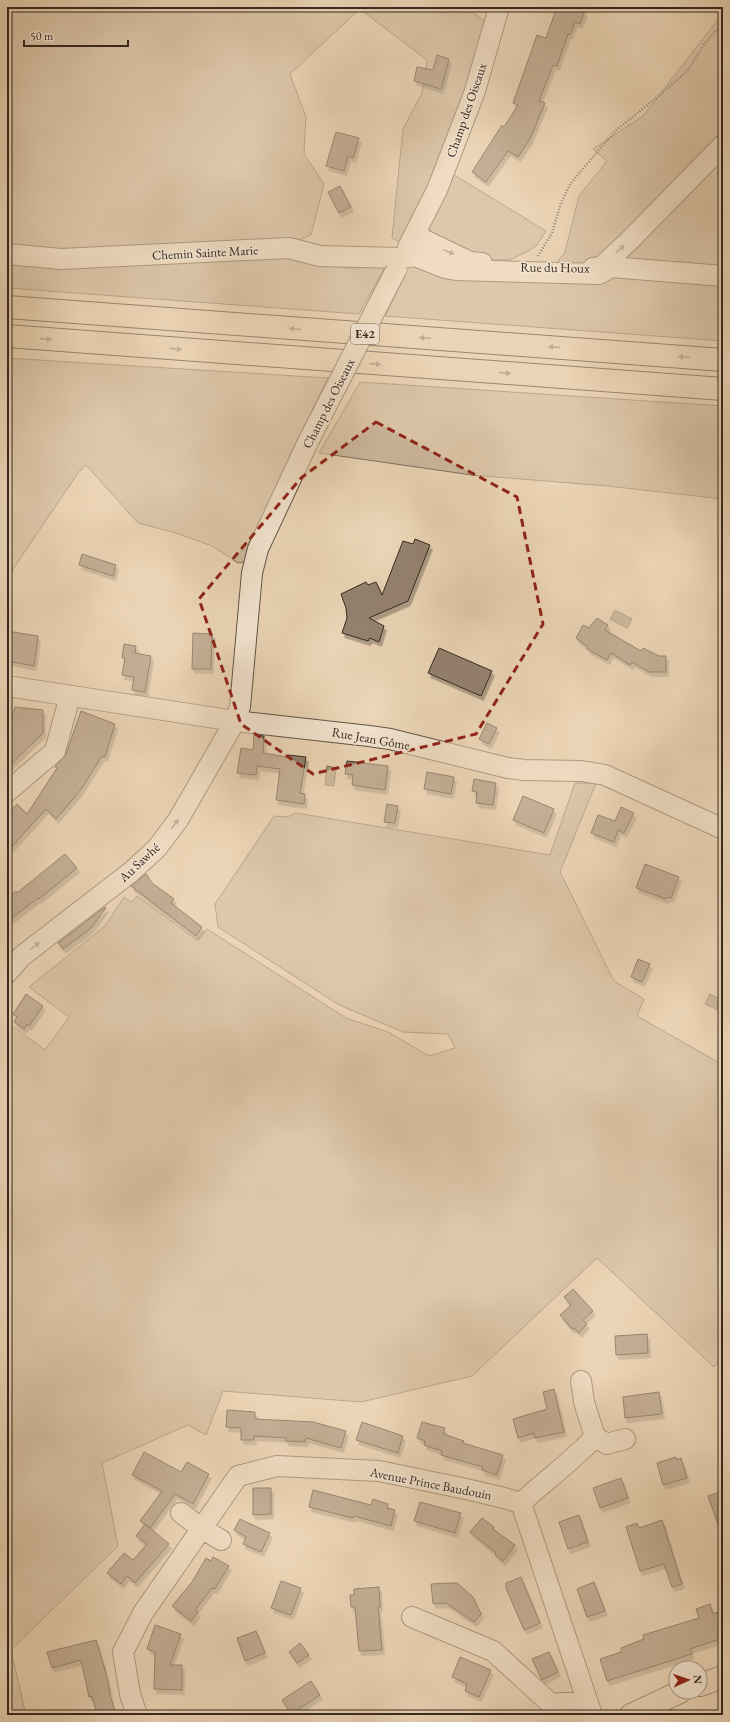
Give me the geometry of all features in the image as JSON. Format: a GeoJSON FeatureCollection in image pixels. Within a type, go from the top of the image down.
{"type":"FeatureCollection","features":[{"type":"Feature","properties":{"kind":"main road","name":"E42"},"geometry":{"type":"LineString","coordinates":[[7,307],[723,360]]}},
{"type":"Feature","properties":{"kind":"main road","name":"E42"},"geometry":{"type":"LineString","coordinates":[[7,336],[723,389]]}},
{"type":"Feature","properties":{"kind":"main road"},"geometry":{"type":"LineString","coordinates":[[708,1683],[723,1678]]}},
{"type":"Feature","properties":{"kind":"main road"},"geometry":{"type":"LineString","coordinates":[[631,1715],[668,1697]]}},
{"type":"Feature","properties":{"kind":"street","name":"Champ des Oiseaux"},"geometry":{"type":"LineString","coordinates":[[235,721],[240,708],[252,573],[258,549],[309,440],[437,190],[475,91],[499,7]]}},
{"type":"Feature","properties":{"kind":"street","name":"Rue du Houx"},"geometry":{"type":"LineString","coordinates":[[414,235],[470,262],[532,267],[590,269],[601,267],[633,237],[723,145]]}},
{"type":"Feature","properties":{"kind":"street","name":"Chemin Sainte Marie"},"geometry":{"type":"LineString","coordinates":[[7,254],[61,258],[289,248],[320,256],[399,264],[415,256],[445,268],[456,270],[599,274],[611,268],[723,276]]}},
{"type":"Feature","properties":{"kind":"street","name":"Rue Jean Gôme"},"geometry":{"type":"LineString","coordinates":[[7,686],[235,721],[390,739],[508,768],[524,770],[582,771],[605,775],[723,829]]}},
{"type":"Feature","properties":{"kind":"street"},"geometry":{"type":"LineString","coordinates":[[7,792],[55,751],[70,696]]}},
{"type":"Feature","properties":{"kind":"street","name":"Au Sawhé"},"geometry":{"type":"LineString","coordinates":[[7,973],[22,956],[132,872],[157,848],[178,820],[235,721]]}},
{"type":"Feature","properties":{"kind":"street"},"geometry":{"type":"LineString","coordinates":[[581,1381],[584,1402],[595,1437],[607,1444],[625,1439]]}},
{"type":"Feature","properties":{"kind":"street"},"geometry":{"type":"LineString","coordinates":[[412,1616],[493,1651],[551,1704],[590,1708],[575,1668],[521,1504],[544,1482],[578,1455],[595,1437]]}},
{"type":"Feature","properties":{"kind":"street","name":"Avenue Prince Baudouin"},"geometry":{"type":"LineString","coordinates":[[137,1715],[130,1694],[123,1652],[143,1613],[238,1476],[277,1466],[379,1471],[497,1496],[521,1504]]}},
{"type":"Feature","properties":{"kind":"street"},"geometry":{"type":"LineString","coordinates":[[182,1513],[201,1528],[221,1540]]}},
{"type":"Feature","properties":{"kind":"path"},"geometry":{"type":"LineString","coordinates":[[532,267],[552,233],[561,203],[570,183],[615,131],[688,70],[705,43],[723,24]]}},
{"type":"Feature","properties":{"kind":"highlighted area"},"geometry":{"type":"Polygon","coordinates":[[[376,422],[517,497],[543,624],[476,734],[313,774],[241,724],[199,599],[301,478],[376,422]]]}},
{"type":"Feature","properties":{"kind":"shaded area"},"geometry":{"type":"Polygon","coordinates":[[[7,7],[465,7],[490,25],[440,167],[403,244],[392,238],[403,129],[422,93],[427,60],[360,9],[290,74],[306,117],[304,154],[324,184],[311,235],[280,249],[92,253],[7,248],[7,7]]]}},
{"type":"Feature","properties":{"kind":"shaded area"},"geometry":{"type":"Polygon","coordinates":[[[723,13],[723,341],[385,316],[411,263],[546,278],[565,252],[579,196],[607,161],[593,149],[643,116],[723,13]]]}},
{"type":"Feature","properties":{"kind":"shaded area"},"geometry":{"type":"Polygon","coordinates":[[[454,175],[546,231],[537,245],[525,253],[509,260],[491,260],[462,252],[457,244],[447,240],[439,240],[432,234],[429,226],[454,175]]]}},
{"type":"Feature","properties":{"kind":"shaded area"},"geometry":{"type":"Polygon","coordinates":[[[294,258],[347,268],[385,267],[359,314],[7,288],[7,264],[294,258]]]}},
{"type":"Feature","properties":{"kind":"shaded area"},"geometry":{"type":"Polygon","coordinates":[[[7,358],[328,378],[293,449],[245,562],[238,563],[212,546],[176,533],[138,523],[86,465],[78,473],[7,578],[7,358]]]}},
{"type":"Feature","properties":{"kind":"shaded area"},"geometry":{"type":"Polygon","coordinates":[[[360,382],[723,406],[723,499],[607,486],[472,475],[319,453],[360,382]]]}},
{"type":"Feature","properties":{"kind":"shaded area"},"geometry":{"type":"Polygon","coordinates":[[[615,610],[632,619],[627,628],[610,619],[615,610]]]}},
{"type":"Feature","properties":{"kind":"shaded area"},"geometry":{"type":"Polygon","coordinates":[[[327,766],[336,768],[334,786],[325,785],[327,766]]]}},
{"type":"Feature","properties":{"kind":"shaded area"},"geometry":{"type":"Polygon","coordinates":[[[575,783],[596,783],[560,872],[614,981],[644,999],[637,1016],[723,1065],[723,1355],[714,1367],[597,1258],[472,1376],[361,1402],[223,1391],[206,1435],[188,1425],[102,1463],[118,1546],[11,1650],[26,1715],[7,1715],[7,1022],[45,1050],[69,1017],[29,987],[105,926],[124,897],[131,902],[137,896],[197,940],[207,929],[346,1018],[388,1032],[429,1056],[455,1048],[448,1034],[403,1032],[339,1005],[218,927],[215,904],[274,816],[287,817],[296,813],[550,855],[575,783]]]}},
{"type":"Feature","properties":{"kind":"shaded area"},"geometry":{"type":"Polygon","coordinates":[[[710,994],[723,1001],[722,1012],[705,1004],[710,994]]]}},
{"type":"Feature","properties":{"kind":"building"},"geometry":{"type":"Polygon","coordinates":[[[557,7],[574,7],[585,11],[580,24],[575,22],[570,35],[568,34],[557,66],[553,65],[539,101],[545,103],[530,139],[518,157],[508,151],[486,182],[472,172],[502,125],[504,127],[518,105],[513,103],[537,35],[546,38],[557,7]]]}},
{"type":"Feature","properties":{"kind":"building"},"geometry":{"type":"Polygon","coordinates":[[[437,55],[449,59],[441,89],[414,81],[417,67],[433,70],[437,55]]]}},
{"type":"Feature","properties":{"kind":"building"},"geometry":{"type":"Polygon","coordinates":[[[336,132],[359,138],[353,158],[348,156],[344,171],[326,166],[336,132]]]}},
{"type":"Feature","properties":{"kind":"building"},"geometry":{"type":"Polygon","coordinates":[[[340,186],[351,207],[339,213],[328,192],[340,186]]]}},
{"type":"Feature","properties":{"kind":"building"},"geometry":{"type":"Polygon","coordinates":[[[415,539],[430,545],[408,601],[369,618],[384,626],[379,642],[370,638],[368,641],[342,633],[347,618],[346,608],[341,594],[366,582],[368,585],[376,582],[382,595],[403,541],[413,544],[415,539]]]}},
{"type":"Feature","properties":{"kind":"building"},"geometry":{"type":"Polygon","coordinates":[[[82,554],[116,565],[113,576],[79,565],[82,554]]]}},
{"type":"Feature","properties":{"kind":"building"},"geometry":{"type":"Polygon","coordinates":[[[597,618],[608,625],[605,630],[641,651],[643,648],[659,656],[666,656],[666,672],[649,672],[632,662],[630,665],[611,653],[607,660],[587,649],[588,647],[576,638],[583,625],[589,628],[597,618]]]}},
{"type":"Feature","properties":{"kind":"building"},"geometry":{"type":"Polygon","coordinates":[[[7,631],[38,636],[34,666],[7,661],[7,631]]]}},
{"type":"Feature","properties":{"kind":"building"},"geometry":{"type":"Polygon","coordinates":[[[193,633],[212,634],[211,669],[192,669],[193,633]]]}},
{"type":"Feature","properties":{"kind":"building"},"geometry":{"type":"Polygon","coordinates":[[[124,644],[136,646],[135,653],[151,656],[145,692],[132,690],[134,677],[122,675],[125,658],[122,658],[124,644]]]}},
{"type":"Feature","properties":{"kind":"building"},"geometry":{"type":"Polygon","coordinates":[[[439,648],[492,671],[481,696],[428,673],[439,648]]]}},
{"type":"Feature","properties":{"kind":"building"},"geometry":{"type":"Polygon","coordinates":[[[15,707],[43,710],[43,733],[7,768],[7,734],[15,707]]]}},
{"type":"Feature","properties":{"kind":"building"},"geometry":{"type":"Polygon","coordinates":[[[81,711],[115,724],[105,757],[102,756],[80,791],[56,819],[46,809],[7,852],[7,814],[17,804],[27,814],[57,768],[55,767],[66,754],[81,711]]]}},
{"type":"Feature","properties":{"kind":"building"},"geometry":{"type":"Polygon","coordinates":[[[487,723],[497,728],[489,744],[479,739],[487,723]]]}},
{"type":"Feature","properties":{"kind":"building"},"geometry":{"type":"Polygon","coordinates":[[[254,735],[264,736],[263,753],[288,757],[288,755],[306,757],[300,793],[305,794],[304,804],[276,800],[280,769],[257,766],[256,775],[237,773],[241,748],[253,750],[254,735]]]}},
{"type":"Feature","properties":{"kind":"building"},"geometry":{"type":"Polygon","coordinates":[[[347,761],[388,766],[385,790],[352,785],[353,775],[345,774],[347,761]]]}},
{"type":"Feature","properties":{"kind":"building"},"geometry":{"type":"Polygon","coordinates":[[[427,772],[454,777],[451,794],[424,789],[427,772]]]}},
{"type":"Feature","properties":{"kind":"building"},"geometry":{"type":"Polygon","coordinates":[[[474,779],[496,783],[493,805],[476,803],[477,792],[472,791],[474,779]]]}},
{"type":"Feature","properties":{"kind":"building"},"geometry":{"type":"Polygon","coordinates":[[[523,796],[554,809],[544,833],[513,820],[523,796]]]}},
{"type":"Feature","properties":{"kind":"building"},"geometry":{"type":"Polygon","coordinates":[[[387,804],[398,806],[395,823],[384,822],[387,804]]]}},
{"type":"Feature","properties":{"kind":"building"},"geometry":{"type":"Polygon","coordinates":[[[621,807],[634,813],[624,833],[618,830],[614,842],[591,833],[598,815],[615,821],[621,807]]]}},
{"type":"Feature","properties":{"kind":"building"},"geometry":{"type":"Polygon","coordinates":[[[65,854],[77,868],[39,899],[38,898],[7,922],[7,898],[16,891],[17,893],[65,854]]]}},
{"type":"Feature","properties":{"kind":"building"},"geometry":{"type":"Polygon","coordinates":[[[645,864],[679,877],[671,898],[667,897],[666,899],[636,888],[645,864]]]}},
{"type":"Feature","properties":{"kind":"building"},"geometry":{"type":"Polygon","coordinates":[[[146,874],[152,883],[174,899],[171,903],[202,927],[196,936],[131,886],[146,874]]]}},
{"type":"Feature","properties":{"kind":"building"},"geometry":{"type":"Polygon","coordinates":[[[105,907],[106,908],[90,929],[63,949],[58,943],[105,907]]]}},
{"type":"Feature","properties":{"kind":"building"},"geometry":{"type":"Polygon","coordinates":[[[638,959],[650,964],[642,982],[631,977],[638,959]]]}},
{"type":"Feature","properties":{"kind":"building"},"geometry":{"type":"Polygon","coordinates":[[[26,994],[43,1006],[29,1026],[27,1024],[24,1029],[14,1022],[17,1017],[13,1014],[26,994]]]}},
{"type":"Feature","properties":{"kind":"building"},"geometry":{"type":"Polygon","coordinates":[[[573,1289],[593,1311],[583,1320],[587,1324],[579,1333],[574,1328],[572,1329],[560,1315],[571,1305],[564,1297],[573,1289]]]}},
{"type":"Feature","properties":{"kind":"building"},"geometry":{"type":"Polygon","coordinates":[[[647,1334],[648,1353],[616,1355],[615,1336],[647,1334]]]}},
{"type":"Feature","properties":{"kind":"building"},"geometry":{"type":"Polygon","coordinates":[[[554,1389],[564,1432],[535,1438],[534,1433],[518,1438],[513,1419],[547,1409],[543,1392],[554,1389]]]}},
{"type":"Feature","properties":{"kind":"building"},"geometry":{"type":"Polygon","coordinates":[[[659,1392],[662,1414],[625,1418],[623,1397],[659,1392]]]}},
{"type":"Feature","properties":{"kind":"building"},"geometry":{"type":"Polygon","coordinates":[[[227,1410],[255,1412],[255,1419],[313,1422],[346,1431],[341,1448],[306,1438],[305,1442],[286,1441],[286,1438],[254,1436],[254,1440],[241,1440],[241,1428],[226,1427],[227,1410]]]}},
{"type":"Feature","properties":{"kind":"building"},"geometry":{"type":"Polygon","coordinates":[[[362,1422],[403,1436],[398,1453],[356,1440],[362,1422]]]}},
{"type":"Feature","properties":{"kind":"building"},"geometry":{"type":"Polygon","coordinates":[[[422,1422],[445,1428],[443,1434],[464,1441],[463,1443],[503,1455],[497,1475],[482,1470],[483,1467],[441,1455],[442,1451],[424,1445],[425,1441],[417,1438],[422,1422]]]}},
{"type":"Feature","properties":{"kind":"building"},"geometry":{"type":"Polygon","coordinates":[[[144,1452],[181,1472],[187,1462],[209,1474],[193,1504],[175,1494],[150,1528],[140,1521],[162,1491],[132,1475],[144,1452]]]}},
{"type":"Feature","properties":{"kind":"building"},"geometry":{"type":"Polygon","coordinates":[[[676,1457],[677,1460],[681,1458],[687,1478],[663,1485],[657,1463],[676,1457]]]}},
{"type":"Feature","properties":{"kind":"building"},"geometry":{"type":"Polygon","coordinates":[[[621,1478],[628,1498],[600,1508],[593,1488],[621,1478]]]}},
{"type":"Feature","properties":{"kind":"building"},"geometry":{"type":"Polygon","coordinates":[[[253,1488],[271,1488],[271,1514],[253,1515],[253,1488]]]}},
{"type":"Feature","properties":{"kind":"building"},"geometry":{"type":"Polygon","coordinates":[[[313,1490],[371,1505],[373,1499],[388,1504],[387,1508],[395,1510],[391,1526],[354,1516],[353,1518],[309,1507],[313,1490]]]}},
{"type":"Feature","properties":{"kind":"building"},"geometry":{"type":"Polygon","coordinates":[[[723,1491],[723,1532],[721,1533],[708,1496],[723,1491]]]}},
{"type":"Feature","properties":{"kind":"building"},"geometry":{"type":"Polygon","coordinates":[[[420,1502],[461,1513],[455,1533],[414,1521],[420,1502]]]}},
{"type":"Feature","properties":{"kind":"building"},"geometry":{"type":"Polygon","coordinates":[[[579,1515],[588,1542],[568,1549],[559,1522],[579,1515]]]}},
{"type":"Feature","properties":{"kind":"building"},"geometry":{"type":"Polygon","coordinates":[[[482,1518],[494,1527],[493,1529],[515,1545],[503,1561],[495,1555],[496,1553],[470,1532],[482,1518]]]}},
{"type":"Feature","properties":{"kind":"building"},"geometry":{"type":"Polygon","coordinates":[[[240,1519],[270,1533],[261,1552],[243,1544],[246,1537],[234,1530],[240,1519]]]}},
{"type":"Feature","properties":{"kind":"building"},"geometry":{"type":"Polygon","coordinates":[[[662,1520],[682,1584],[672,1587],[664,1564],[640,1571],[626,1527],[637,1523],[639,1528],[662,1520]]]}},
{"type":"Feature","properties":{"kind":"building"},"geometry":{"type":"Polygon","coordinates":[[[145,1524],[169,1544],[135,1583],[127,1576],[121,1584],[107,1573],[124,1553],[133,1560],[147,1544],[136,1536],[145,1524]]]}},
{"type":"Feature","properties":{"kind":"building"},"geometry":{"type":"Polygon","coordinates":[[[213,1557],[229,1566],[215,1589],[212,1588],[195,1610],[198,1612],[191,1621],[172,1606],[192,1582],[206,1558],[211,1561],[213,1557]]]}},
{"type":"Feature","properties":{"kind":"building"},"geometry":{"type":"Polygon","coordinates":[[[521,1577],[540,1623],[524,1630],[506,1588],[506,1583],[521,1577]]]}},
{"type":"Feature","properties":{"kind":"building"},"geometry":{"type":"Polygon","coordinates":[[[281,1581],[301,1588],[291,1615],[271,1608],[281,1581]]]}},
{"type":"Feature","properties":{"kind":"building"},"geometry":{"type":"Polygon","coordinates":[[[594,1582],[605,1611],[587,1617],[577,1589],[594,1582]]]}},
{"type":"Feature","properties":{"kind":"building"},"geometry":{"type":"Polygon","coordinates":[[[457,1583],[473,1597],[481,1614],[474,1622],[446,1603],[433,1604],[431,1584],[457,1583]]]}},
{"type":"Feature","properties":{"kind":"building"},"geometry":{"type":"Polygon","coordinates":[[[379,1587],[380,1607],[378,1607],[382,1650],[359,1651],[355,1607],[351,1607],[350,1595],[354,1595],[354,1589],[379,1587]]]}},
{"type":"Feature","properties":{"kind":"building"},"geometry":{"type":"Polygon","coordinates":[[[710,1604],[713,1614],[723,1610],[723,1638],[690,1649],[692,1654],[673,1660],[668,1660],[668,1662],[607,1681],[600,1659],[621,1652],[621,1648],[644,1639],[643,1635],[699,1618],[696,1609],[710,1604]]]}},
{"type":"Feature","properties":{"kind":"building"},"geometry":{"type":"Polygon","coordinates":[[[155,1625],[181,1634],[170,1665],[182,1665],[182,1690],[154,1689],[155,1652],[147,1649],[155,1625]]]}},
{"type":"Feature","properties":{"kind":"building"},"geometry":{"type":"Polygon","coordinates":[[[256,1631],[265,1653],[245,1661],[237,1638],[256,1631]]]}},
{"type":"Feature","properties":{"kind":"building"},"geometry":{"type":"Polygon","coordinates":[[[96,1640],[116,1715],[97,1715],[92,1696],[89,1697],[81,1660],[52,1668],[47,1652],[96,1640]]]}},
{"type":"Feature","properties":{"kind":"building"},"geometry":{"type":"Polygon","coordinates":[[[300,1643],[309,1655],[297,1663],[289,1652],[300,1643]]]}},
{"type":"Feature","properties":{"kind":"building"},"geometry":{"type":"Polygon","coordinates":[[[549,1652],[558,1672],[542,1680],[532,1659],[549,1652]]]}},
{"type":"Feature","properties":{"kind":"building"},"geometry":{"type":"Polygon","coordinates":[[[460,1657],[491,1670],[479,1697],[465,1691],[467,1684],[452,1677],[460,1657]]]}},
{"type":"Feature","properties":{"kind":"building"},"geometry":{"type":"Polygon","coordinates":[[[311,1681],[320,1695],[291,1714],[282,1700],[311,1681]]]}}]}
